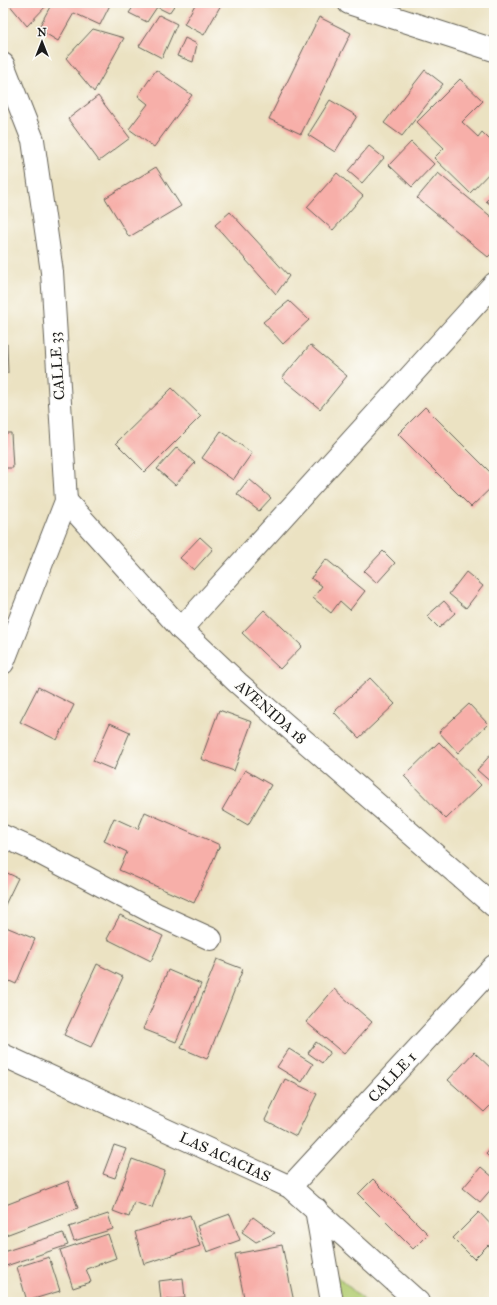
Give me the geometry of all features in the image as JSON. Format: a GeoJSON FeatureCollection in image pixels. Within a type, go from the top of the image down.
{"type":"FeatureCollection","features":[{"type":"Feature","properties":{"kind":"street"},"geometry":{"type":"LineString","coordinates":[[349,3],[494,50]]}},
{"type":"Feature","properties":{"kind":"street","name":"CALLE 33"},"geometry":{"type":"LineString","coordinates":[[3,64],[33,140],[52,272],[66,501],[3,663]]}},
{"type":"Feature","properties":{"kind":"street"},"geometry":{"type":"LineString","coordinates":[[181,629],[494,284]]}},
{"type":"Feature","properties":{"kind":"street","name":"AVENIDA 18"},"geometry":{"type":"LineString","coordinates":[[66,501],[181,629],[238,683],[494,906]]}},
{"type":"Feature","properties":{"kind":"street"},"geometry":{"type":"LineString","coordinates":[[3,836],[34,850],[156,914],[211,939]]}},
{"type":"Feature","properties":{"kind":"street","name":"CALLE 1"},"geometry":{"type":"LineString","coordinates":[[290,1187],[494,966]]}},
{"type":"Feature","properties":{"kind":"street","name":"LAS ACACIAS"},"geometry":{"type":"LineString","coordinates":[[3,1055],[290,1187],[418,1302]]}},
{"type":"Feature","properties":{"kind":"street"},"geometry":{"type":"LineString","coordinates":[[316,1210],[332,1302]]}},
{"type":"Feature","properties":{"kind":"green space"},"geometry":{"type":"Polygon","coordinates":[[[335,1274],[366,1302],[340,1302],[335,1274]]]}},
{"type":"Feature","properties":{"kind":"building"},"geometry":{"type":"Polygon","coordinates":[[[8,3],[49,3],[27,26],[8,3]]]}},
{"type":"Feature","properties":{"kind":"building"},"geometry":{"type":"Polygon","coordinates":[[[52,3],[111,3],[100,25],[74,13],[58,41],[38,29],[52,3]]]}},
{"type":"Feature","properties":{"kind":"building"},"geometry":{"type":"Polygon","coordinates":[[[136,3],[176,3],[169,13],[157,7],[147,22],[129,13],[136,3]]]}},
{"type":"Feature","properties":{"kind":"building"},"geometry":{"type":"Polygon","coordinates":[[[196,3],[222,3],[204,35],[184,24],[196,3]]]}},
{"type":"Feature","properties":{"kind":"building"},"geometry":{"type":"Polygon","coordinates":[[[159,15],[177,24],[162,58],[139,46],[159,15]]]}},
{"type":"Feature","properties":{"kind":"building"},"geometry":{"type":"Polygon","coordinates":[[[319,17],[351,33],[301,134],[269,119],[319,17]]]}},
{"type":"Feature","properties":{"kind":"building"},"geometry":{"type":"Polygon","coordinates":[[[93,29],[124,38],[94,92],[66,58],[93,29]]]}},
{"type":"Feature","properties":{"kind":"building"},"geometry":{"type":"Polygon","coordinates":[[[185,38],[197,44],[193,62],[177,56],[185,38]]]}},
{"type":"Feature","properties":{"kind":"building"},"geometry":{"type":"Polygon","coordinates":[[[156,70],[192,95],[154,147],[129,129],[148,104],[138,96],[156,70]]]}},
{"type":"Feature","properties":{"kind":"building"},"geometry":{"type":"Polygon","coordinates":[[[425,70],[443,84],[402,136],[384,123],[425,70]]]}},
{"type":"Feature","properties":{"kind":"building"},"geometry":{"type":"Polygon","coordinates":[[[460,79],[483,101],[462,122],[478,137],[482,132],[494,144],[494,168],[470,193],[434,158],[444,148],[417,122],[460,79]]]}},
{"type":"Feature","properties":{"kind":"building"},"geometry":{"type":"Polygon","coordinates":[[[98,96],[130,138],[99,161],[68,119],[98,96]]]}},
{"type":"Feature","properties":{"kind":"building"},"geometry":{"type":"Polygon","coordinates":[[[330,100],[357,116],[335,152],[308,135],[330,100]]]}},
{"type":"Feature","properties":{"kind":"building"},"geometry":{"type":"Polygon","coordinates":[[[411,142],[434,164],[412,187],[389,165],[411,142]]]}},
{"type":"Feature","properties":{"kind":"building"},"geometry":{"type":"Polygon","coordinates":[[[369,146],[384,158],[362,183],[348,171],[369,146]]]}},
{"type":"Feature","properties":{"kind":"building"},"geometry":{"type":"Polygon","coordinates":[[[156,167],[181,206],[129,237],[105,198],[156,167]]]}},
{"type":"Feature","properties":{"kind":"building"},"geometry":{"type":"Polygon","coordinates":[[[337,173],[363,196],[333,230],[307,207],[337,173]]]}},
{"type":"Feature","properties":{"kind":"building"},"geometry":{"type":"Polygon","coordinates":[[[438,173],[494,219],[494,251],[488,257],[417,198],[438,173]]]}},
{"type":"Feature","properties":{"kind":"building"},"geometry":{"type":"Polygon","coordinates":[[[494,193],[494,207],[486,201],[494,193]]]}},
{"type":"Feature","properties":{"kind":"building"},"geometry":{"type":"Polygon","coordinates":[[[230,212],[289,276],[276,294],[215,225],[230,212]]]}},
{"type":"Feature","properties":{"kind":"building"},"geometry":{"type":"Polygon","coordinates":[[[289,301],[309,320],[283,344],[263,322],[289,301]]]}},
{"type":"Feature","properties":{"kind":"building"},"geometry":{"type":"Polygon","coordinates":[[[3,344],[7,344],[8,373],[3,373],[3,344]]]}},
{"type":"Feature","properties":{"kind":"building"},"geometry":{"type":"Polygon","coordinates":[[[310,345],[347,376],[320,409],[282,378],[310,345]]]}},
{"type":"Feature","properties":{"kind":"building"},"geometry":{"type":"Polygon","coordinates":[[[172,388],[201,416],[145,472],[116,443],[172,388]]]}},
{"type":"Feature","properties":{"kind":"building"},"geometry":{"type":"Polygon","coordinates":[[[425,407],[494,476],[494,485],[471,507],[398,434],[425,407]]]}},
{"type":"Feature","properties":{"kind":"building"},"geometry":{"type":"Polygon","coordinates":[[[221,431],[252,453],[233,480],[202,458],[221,431]]]}},
{"type":"Feature","properties":{"kind":"building"},"geometry":{"type":"Polygon","coordinates":[[[3,433],[11,433],[13,468],[3,468],[3,433]]]}},
{"type":"Feature","properties":{"kind":"building"},"geometry":{"type":"Polygon","coordinates":[[[177,447],[195,463],[175,485],[157,469],[177,447]]]}},
{"type":"Feature","properties":{"kind":"building"},"geometry":{"type":"Polygon","coordinates":[[[249,479],[271,498],[259,511],[237,494],[249,479]]]}},
{"type":"Feature","properties":{"kind":"building"},"geometry":{"type":"Polygon","coordinates":[[[200,537],[213,549],[194,570],[180,558],[200,537]]]}},
{"type":"Feature","properties":{"kind":"building"},"geometry":{"type":"Polygon","coordinates":[[[383,551],[395,563],[377,583],[364,571],[383,551]]]}},
{"type":"Feature","properties":{"kind":"building"},"geometry":{"type":"Polygon","coordinates":[[[326,559],[365,591],[350,610],[340,601],[331,613],[313,598],[322,586],[311,578],[326,559]]]}},
{"type":"Feature","properties":{"kind":"building"},"geometry":{"type":"Polygon","coordinates":[[[466,572],[483,586],[466,608],[449,594],[466,572]]]}},
{"type":"Feature","properties":{"kind":"building"},"geometry":{"type":"Polygon","coordinates":[[[444,601],[455,613],[439,628],[427,616],[444,601]]]}},
{"type":"Feature","properties":{"kind":"building"},"geometry":{"type":"Polygon","coordinates":[[[264,610],[302,646],[280,669],[242,633],[264,610]]]}},
{"type":"Feature","properties":{"kind":"building"},"geometry":{"type":"Polygon","coordinates":[[[370,678],[395,704],[359,738],[334,712],[370,678]]]}},
{"type":"Feature","properties":{"kind":"building"},"geometry":{"type":"Polygon","coordinates":[[[38,687],[74,705],[57,740],[20,722],[38,687]]]}},
{"type":"Feature","properties":{"kind":"building"},"geometry":{"type":"Polygon","coordinates":[[[469,704],[488,724],[458,753],[439,732],[469,704]]]}},
{"type":"Feature","properties":{"kind":"building"},"geometry":{"type":"Polygon","coordinates":[[[219,710],[252,722],[234,771],[201,759],[219,710]]]}},
{"type":"Feature","properties":{"kind":"building"},"geometry":{"type":"Polygon","coordinates":[[[110,723],[130,732],[114,770],[93,761],[110,723]]]}},
{"type":"Feature","properties":{"kind":"building"},"geometry":{"type":"Polygon","coordinates":[[[439,742],[481,785],[446,819],[404,776],[439,742]]]}},
{"type":"Feature","properties":{"kind":"building"},"geometry":{"type":"Polygon","coordinates":[[[494,751],[494,785],[477,770],[494,751]]]}},
{"type":"Feature","properties":{"kind":"building"},"geometry":{"type":"Polygon","coordinates":[[[245,770],[271,785],[248,825],[222,810],[245,770]]]}},
{"type":"Feature","properties":{"kind":"building"},"geometry":{"type":"Polygon","coordinates":[[[145,812],[220,845],[194,903],[119,870],[127,852],[104,841],[114,818],[138,829],[145,812]]]}},
{"type":"Feature","properties":{"kind":"building"},"geometry":{"type":"Polygon","coordinates":[[[3,871],[18,878],[3,909],[3,871]]]}},
{"type":"Feature","properties":{"kind":"building"},"geometry":{"type":"Polygon","coordinates":[[[120,915],[163,936],[151,961],[107,939],[120,915]]]}},
{"type":"Feature","properties":{"kind":"building"},"geometry":{"type":"Polygon","coordinates":[[[6,927],[35,939],[16,984],[3,978],[3,934],[6,927]]]}},
{"type":"Feature","properties":{"kind":"building"},"geometry":{"type":"Polygon","coordinates":[[[217,959],[243,969],[207,1059],[181,1048],[217,959]]]}},
{"type":"Feature","properties":{"kind":"building"},"geometry":{"type":"Polygon","coordinates":[[[97,964],[123,977],[91,1047],[64,1035],[97,964]]]}},
{"type":"Feature","properties":{"kind":"building"},"geometry":{"type":"Polygon","coordinates":[[[168,970],[201,984],[176,1042],[143,1029],[168,970]]]}},
{"type":"Feature","properties":{"kind":"building"},"geometry":{"type":"Polygon","coordinates":[[[334,989],[372,1022],[344,1054],[306,1022],[334,989]]]}},
{"type":"Feature","properties":{"kind":"building"},"geometry":{"type":"Polygon","coordinates":[[[316,1042],[330,1052],[322,1063],[308,1053],[316,1042]]]}},
{"type":"Feature","properties":{"kind":"building"},"geometry":{"type":"Polygon","coordinates":[[[289,1049],[313,1064],[302,1082],[277,1067],[289,1049]]]}},
{"type":"Feature","properties":{"kind":"building"},"geometry":{"type":"Polygon","coordinates":[[[474,1052],[494,1071],[494,1102],[484,1112],[448,1080],[474,1052]]]}},
{"type":"Feature","properties":{"kind":"building"},"geometry":{"type":"Polygon","coordinates":[[[285,1079],[317,1094],[296,1136],[265,1120],[285,1079]]]}},
{"type":"Feature","properties":{"kind":"building"},"geometry":{"type":"Polygon","coordinates":[[[114,1145],[126,1149],[115,1178],[103,1174],[114,1145]]]}},
{"type":"Feature","properties":{"kind":"building"},"geometry":{"type":"Polygon","coordinates":[[[494,1145],[494,1162],[486,1154],[494,1145]]]}},
{"type":"Feature","properties":{"kind":"building"},"geometry":{"type":"Polygon","coordinates":[[[132,1159],[165,1171],[152,1208],[134,1202],[129,1217],[113,1211],[132,1159]]]}},
{"type":"Feature","properties":{"kind":"building"},"geometry":{"type":"Polygon","coordinates":[[[481,1167],[494,1178],[494,1186],[480,1202],[463,1188],[481,1167]]]}},
{"type":"Feature","properties":{"kind":"building"},"geometry":{"type":"Polygon","coordinates":[[[373,1179],[428,1234],[413,1249],[358,1194],[373,1179]]]}},
{"type":"Feature","properties":{"kind":"building"},"geometry":{"type":"Polygon","coordinates":[[[68,1181],[78,1208],[3,1236],[3,1206],[68,1181]]]}},
{"type":"Feature","properties":{"kind":"building"},"geometry":{"type":"Polygon","coordinates":[[[479,1212],[494,1228],[494,1251],[488,1245],[474,1259],[453,1238],[479,1212]]]}},
{"type":"Feature","properties":{"kind":"building"},"geometry":{"type":"Polygon","coordinates":[[[108,1214],[113,1229],[74,1241],[69,1227],[108,1214]]]}},
{"type":"Feature","properties":{"kind":"building"},"geometry":{"type":"Polygon","coordinates":[[[230,1214],[240,1240],[207,1252],[197,1226],[230,1214]]]}},
{"type":"Feature","properties":{"kind":"building"},"geometry":{"type":"Polygon","coordinates":[[[190,1215],[200,1246],[144,1264],[135,1232],[190,1215]]]}},
{"type":"Feature","properties":{"kind":"building"},"geometry":{"type":"Polygon","coordinates":[[[253,1217],[275,1233],[256,1242],[242,1232],[253,1217]]]}},
{"type":"Feature","properties":{"kind":"building"},"geometry":{"type":"Polygon","coordinates":[[[63,1233],[68,1245],[3,1267],[3,1252],[63,1233]]]}},
{"type":"Feature","properties":{"kind":"building"},"geometry":{"type":"Polygon","coordinates":[[[108,1234],[116,1258],[86,1269],[91,1282],[73,1288],[60,1250],[108,1234]]]}},
{"type":"Feature","properties":{"kind":"building"},"geometry":{"type":"Polygon","coordinates":[[[282,1245],[294,1302],[245,1302],[235,1254],[282,1245]]]}},
{"type":"Feature","properties":{"kind":"building"},"geometry":{"type":"Polygon","coordinates":[[[49,1257],[60,1291],[27,1301],[17,1267],[49,1257]]]}},
{"type":"Feature","properties":{"kind":"building"},"geometry":{"type":"Polygon","coordinates":[[[183,1278],[185,1298],[161,1300],[159,1281],[183,1278]]]}}]}
